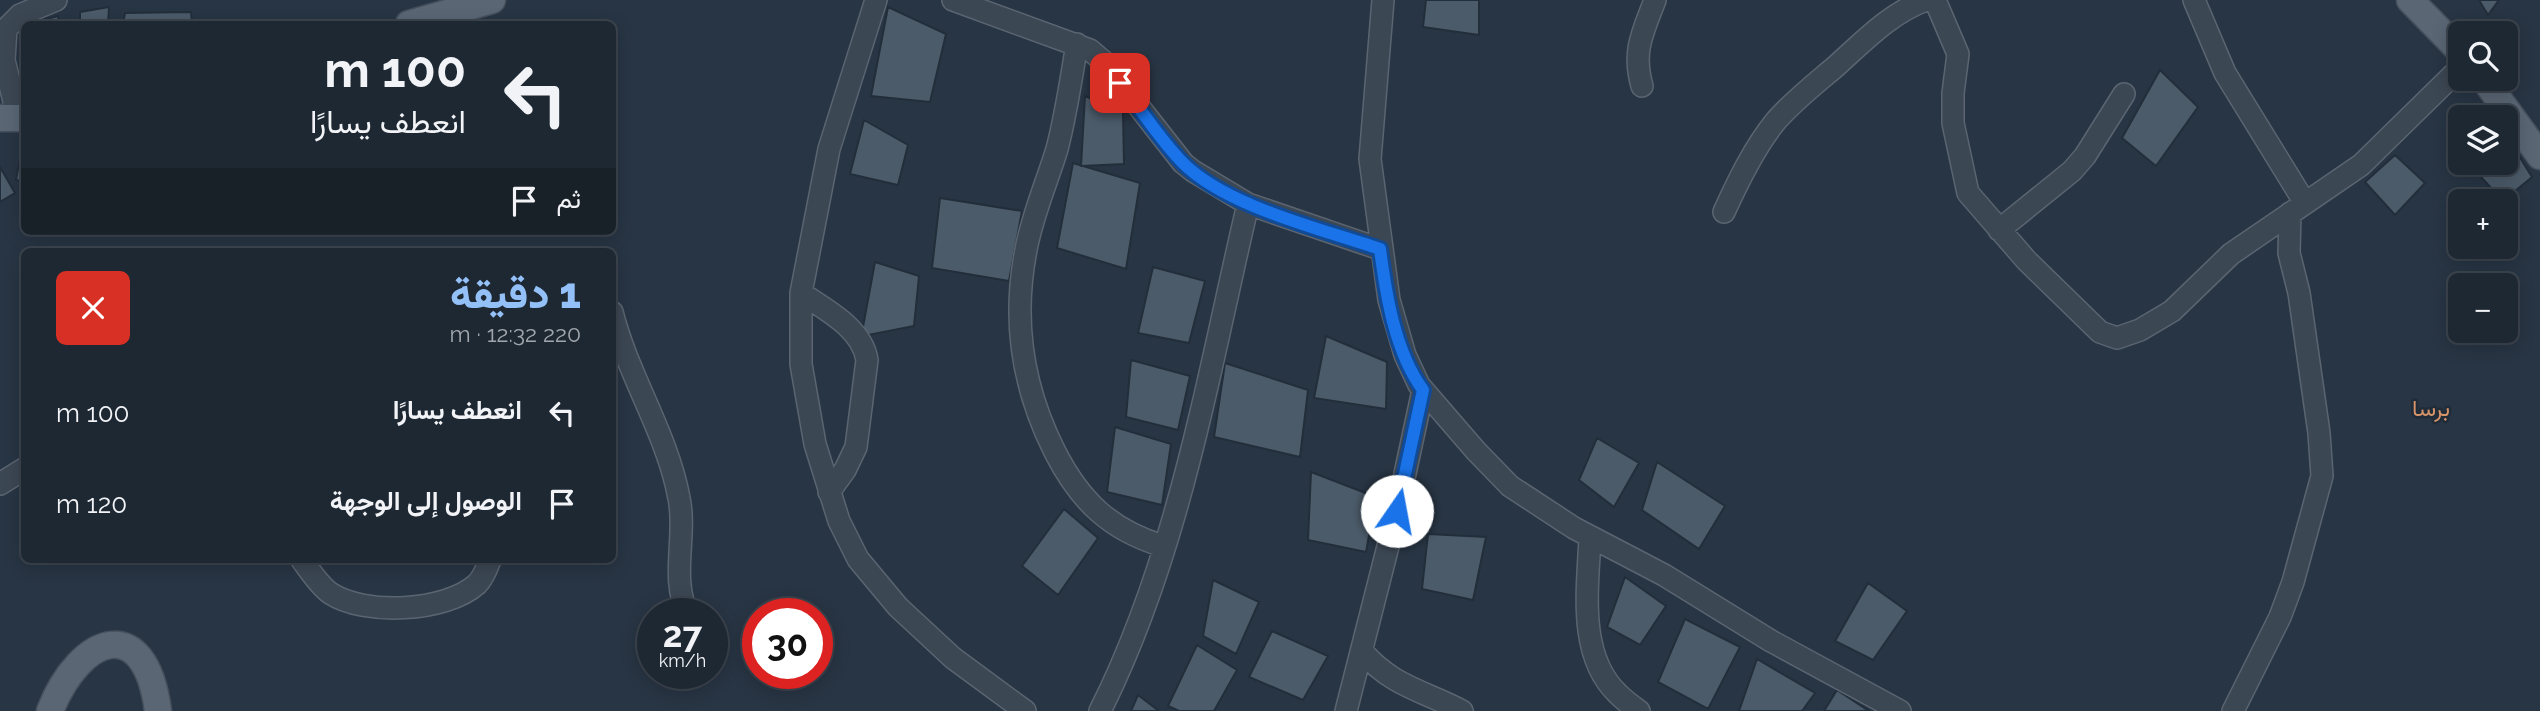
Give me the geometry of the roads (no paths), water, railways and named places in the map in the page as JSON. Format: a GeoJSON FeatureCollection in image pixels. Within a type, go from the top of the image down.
{"type":"FeatureCollection","features":[{"type":"Feature","properties":{"kind":"main road"},"geometry":{"type":"LineString","coordinates":[[419,21],[492,0]]}},
{"type":"Feature","properties":{"kind":"main road"},"geometry":{"type":"LineString","coordinates":[[2423,6],[2448,36]]}},
{"type":"Feature","properties":{"kind":"main road"},"geometry":{"type":"LineString","coordinates":[[2493,91],[2540,156]]}},
{"type":"Feature","properties":{"kind":"main road"},"geometry":{"type":"LineString","coordinates":[[50,711],[70,673],[85,656],[101,646],[111,645],[123,646],[145,663],[155,685],[158,711]]}},
{"type":"Feature","properties":{"kind":"street"},"geometry":{"type":"LineString","coordinates":[[14,118],[4,60],[6,29],[20,15],[56,0]]}},
{"type":"Feature","properties":{"kind":"street"},"geometry":{"type":"LineString","coordinates":[[876,0],[829,149],[801,293],[801,363],[815,444],[839,522],[858,559],[898,607],[953,658],[1025,711]]}},
{"type":"Feature","properties":{"kind":"street"},"geometry":{"type":"LineString","coordinates":[[953,0],[1090,50],[1104,62],[1183,163],[1213,185],[1248,204],[1380,249]]}},
{"type":"Feature","properties":{"kind":"street"},"geometry":{"type":"LineString","coordinates":[[1383,0],[1370,159],[1380,249],[1389,300],[1405,355],[1423,390],[1476,451],[1510,485],[1590,537],[1664,575],[1771,641],[1900,711]]}},
{"type":"Feature","properties":{"kind":"street"},"geometry":{"type":"LineString","coordinates":[[1642,86],[1636,65],[1638,46],[1656,0]]}},
{"type":"Feature","properties":{"kind":"street"},"geometry":{"type":"LineString","coordinates":[[1724,212],[1751,159],[1783,115],[1889,20],[1912,5],[1926,0]]}},
{"type":"Feature","properties":{"kind":"street"},"geometry":{"type":"LineString","coordinates":[[1935,0],[1958,54],[1953,115],[1968,194],[1998,230],[2100,332],[2117,338],[2140,330],[2172,311],[2220,262],[2361,165],[2448,80]]}},
{"type":"Feature","properties":{"kind":"street"},"geometry":{"type":"LineString","coordinates":[[2194,0],[2225,73],[2297,208],[2287,239],[2299,293],[2319,433],[2322,476],[2293,582],[2274,628],[2233,711]]}},
{"type":"Feature","properties":{"kind":"street"},"geometry":{"type":"LineString","coordinates":[[1077,44],[1057,147],[1026,249],[1020,322],[1027,384],[1044,432],[1064,469],[1090,504],[1127,534],[1163,547]]}},
{"type":"Feature","properties":{"kind":"street"},"geometry":{"type":"LineString","coordinates":[[1998,230],[2072,171],[2085,156],[2124,94]]}},
{"type":"Feature","properties":{"kind":"street"},"geometry":{"type":"LineString","coordinates":[[1100,711],[1123,664],[1180,497],[1248,204]]}},
{"type":"Feature","properties":{"kind":"street"},"geometry":{"type":"LineString","coordinates":[[801,293],[858,337],[865,348],[867,360],[856,447],[845,470],[829,492]]}},
{"type":"Feature","properties":{"kind":"street"},"geometry":{"type":"LineString","coordinates":[[616,325],[626,357],[667,455],[680,499],[680,576],[685,598]]}},
{"type":"Feature","properties":{"kind":"street"},"geometry":{"type":"LineString","coordinates":[[1346,711],[1397,511],[1423,390]]}},
{"type":"Feature","properties":{"kind":"street"},"geometry":{"type":"LineString","coordinates":[[0,484],[21,471]]}},
{"type":"Feature","properties":{"kind":"street"},"geometry":{"type":"LineString","coordinates":[[1590,537],[1590,640],[1597,664],[1616,693],[1639,711]]}},
{"type":"Feature","properties":{"kind":"street"},"geometry":{"type":"LineString","coordinates":[[305,563],[331,593],[350,602],[398,608],[458,596],[478,583],[488,563]]}},
{"type":"Feature","properties":{"kind":"street"},"geometry":{"type":"LineString","coordinates":[[1362,651],[1376,668],[1397,682],[1461,711]]}},
{"type":"Feature","properties":{"kind":"district","name":"برسا"},"geometry":{"type":"Point","coordinates":[2431,407]}}]}
